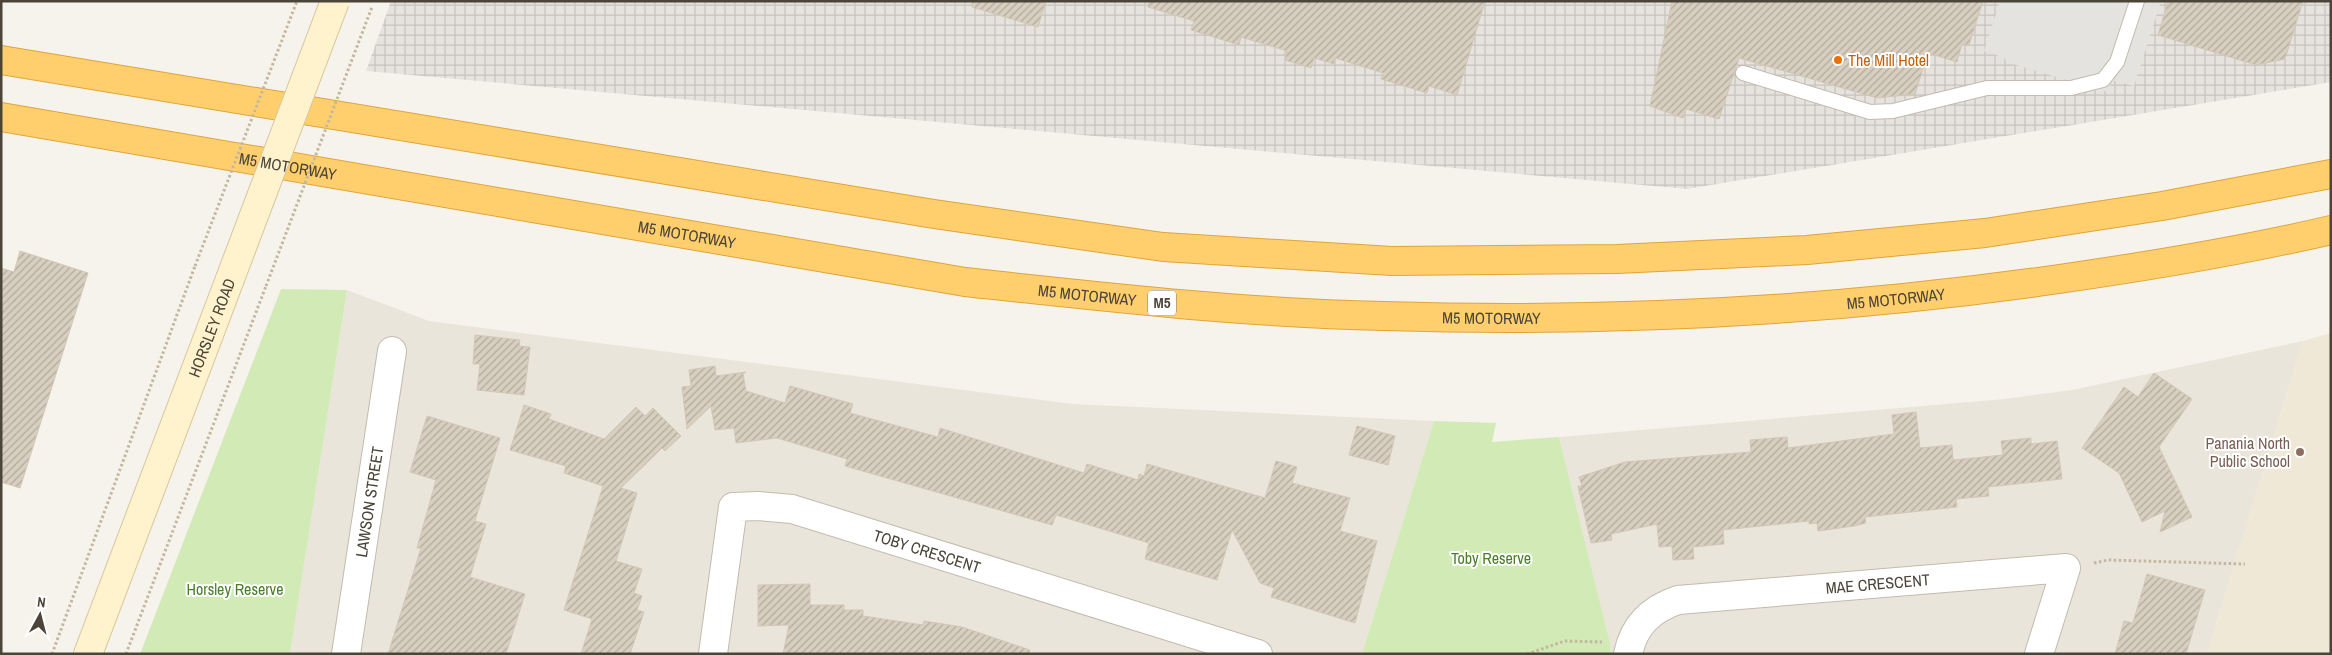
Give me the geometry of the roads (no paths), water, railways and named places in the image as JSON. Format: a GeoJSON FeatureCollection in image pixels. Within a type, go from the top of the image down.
{"type":"FeatureCollection","features":[{"type":"Feature","properties":{"kind":"highway"},"geometry":{"type":"LineString","coordinates":[[1,60],[944,216],[1163,247],[1392,261],[1617,259],[1816,249],[1985,233],[2162,206],[2331,174]]}},
{"type":"Feature","properties":{"kind":"highway","name":"M5 MOTORWAY"},"geometry":{"type":"LineString","coordinates":[[1,118],[965,282],[1231,309],[1382,316],[1563,318],[1684,314],[1856,303],[1997,288],[2152,265],[2331,230]]}},
{"type":"Feature","properties":{"kind":"main road","name":"HORSLEY ROAD"},"geometry":{"type":"LineString","coordinates":[[91,649],[335,1]]}},
{"type":"Feature","properties":{"kind":"street","name":"LAWSON STREET"},"geometry":{"type":"LineString","coordinates":[[346,654],[392,351]]}},
{"type":"Feature","properties":{"kind":"street","name":"TOBY CRESCENT"},"geometry":{"type":"LineString","coordinates":[[713,654],[734,508],[758,506],[792,509],[1258,654]]}},
{"type":"Feature","properties":{"kind":"street","name":"MAE CRESCENT"},"geometry":{"type":"LineString","coordinates":[[1629,651],[1634,633],[1646,617],[1661,606],[1678,600],[2066,568],[2039,654]]}},
{"type":"Feature","properties":{"kind":"lane"},"geometry":{"type":"LineString","coordinates":[[1743,73],[1870,112],[1893,111],[1987,88],[2071,88],[2104,80],[2117,62],[2137,1]]}},
{"type":"Feature","properties":{"kind":"place","name":"The Mill Hotel"},"geometry":{"type":"Point","coordinates":[1838,60]}},
{"type":"Feature","properties":{"kind":"place","name":"Panania North Public School"},"geometry":{"type":"Point","coordinates":[2300,452]}},
{"type":"Feature","properties":{"kind":"park label","name":"Toby Reserve"},"geometry":{"type":"Point","coordinates":[1491,558]}},
{"type":"Feature","properties":{"kind":"park label","name":"Horsley Reserve"},"geometry":{"type":"Point","coordinates":[235,589]}}]}
